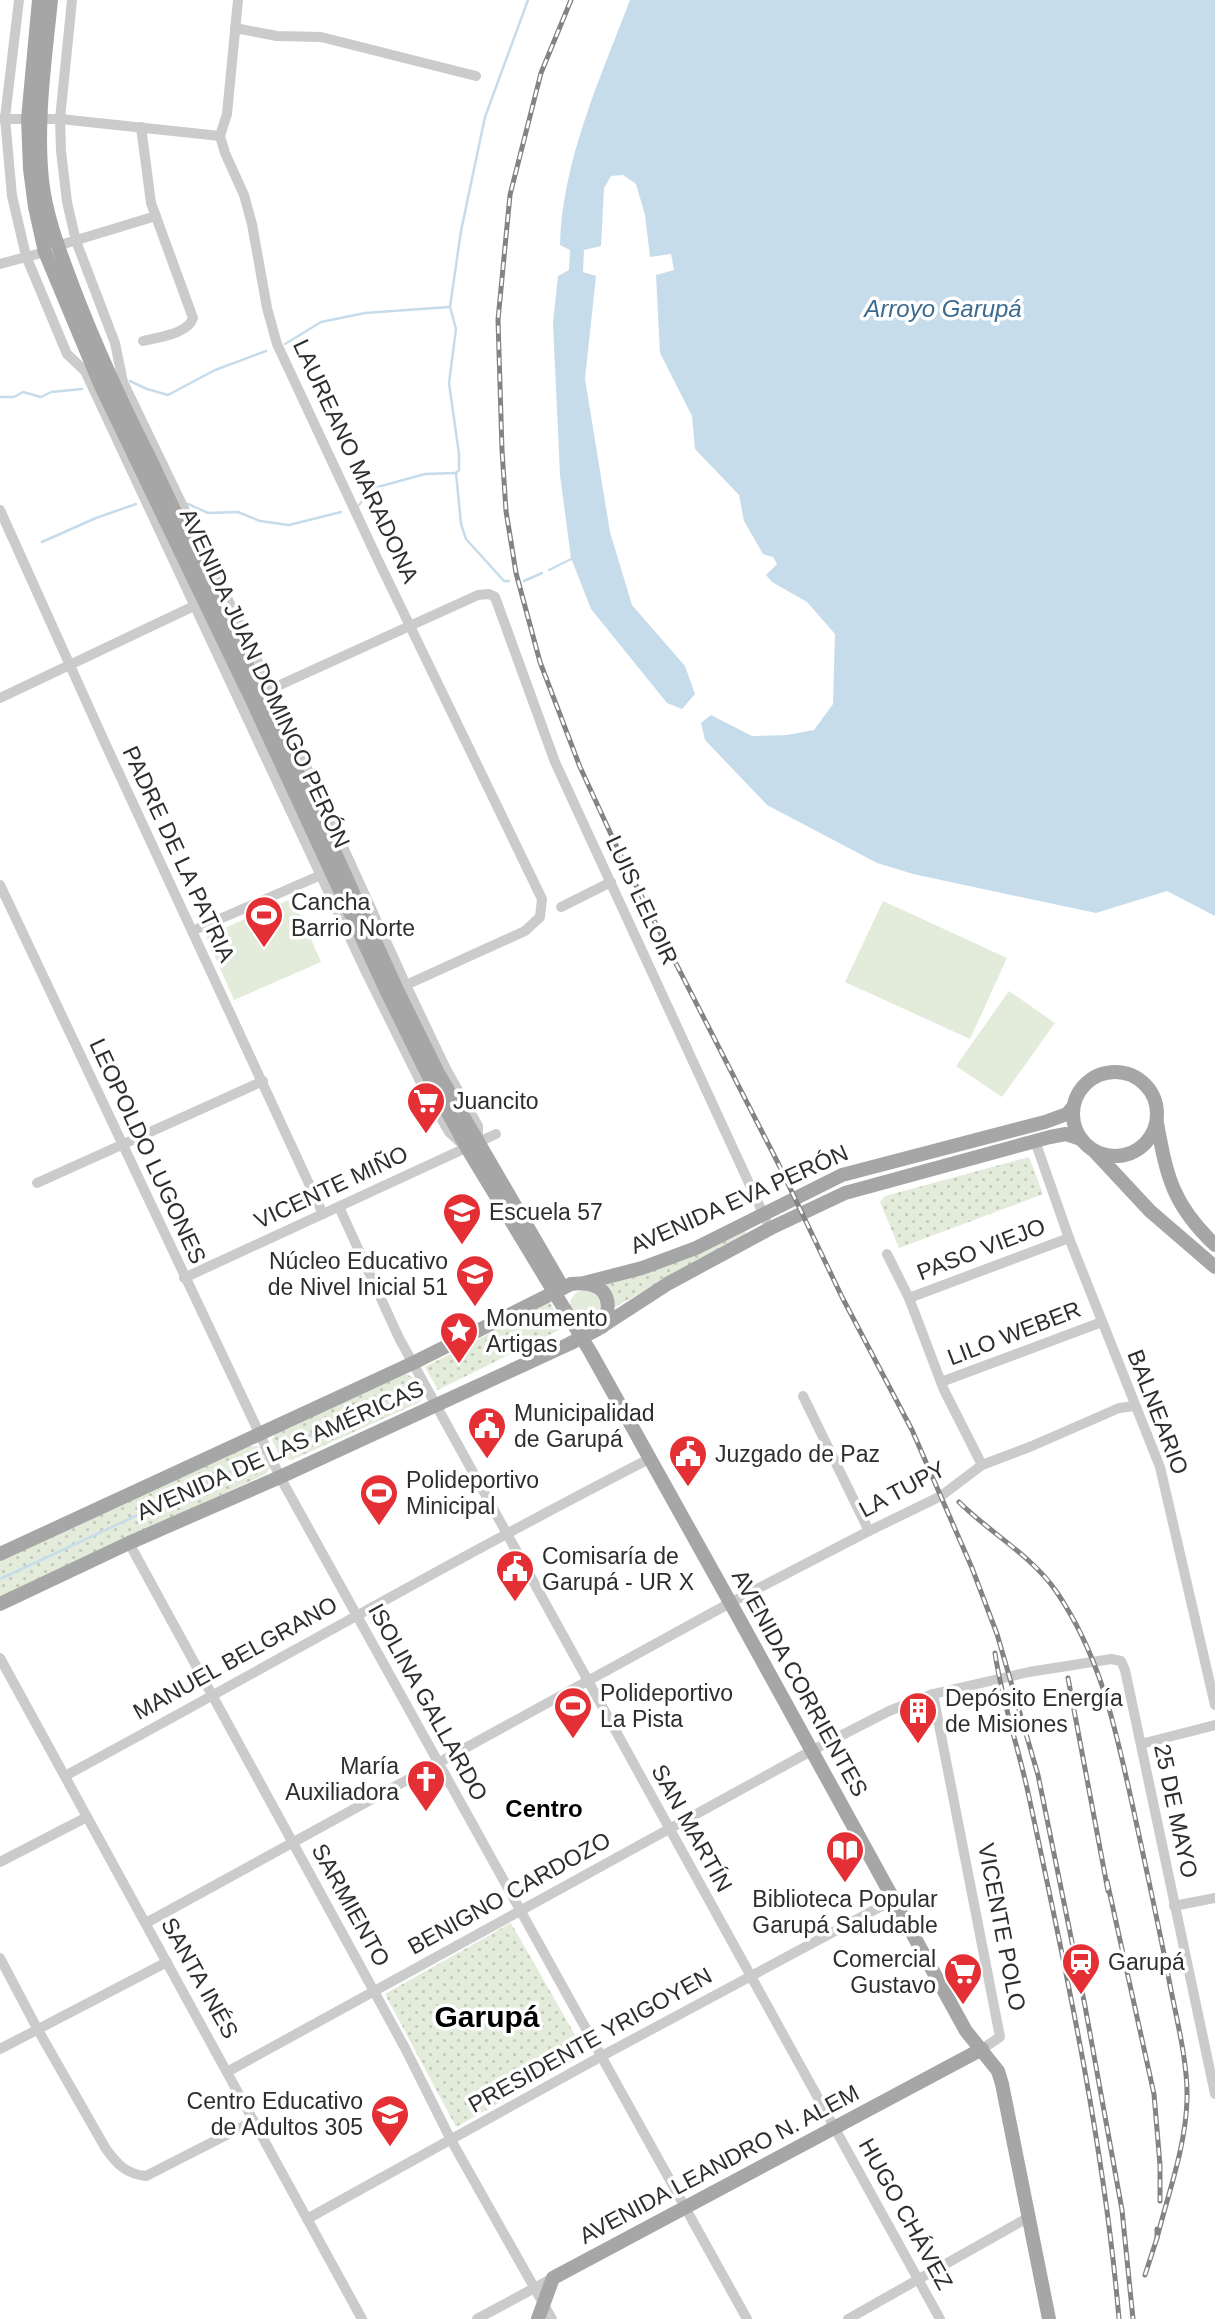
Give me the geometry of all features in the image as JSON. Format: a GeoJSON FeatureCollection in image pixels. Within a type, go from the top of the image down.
{"type":"FeatureCollection","features":[{"type":"Feature","properties":{"kind":"main road","name":"AVENIDA JUAN DOMINGO PERÓN"},"geometry":{"type":"LineString","coordinates":[[39,0],[32,182],[72,319],[105,396],[251,698],[388,994],[559,1291],[580,1338]]}},
{"type":"Feature","properties":{"kind":"main road","name":"AVENIDA JUAN DOMINGO PERÓN"},"geometry":{"type":"LineString","coordinates":[[34,119],[51,0]]}},
{"type":"Feature","properties":{"kind":"main road"},"geometry":{"type":"LineString","coordinates":[[1215,1245],[1195,1223],[1173,1189],[1163,1158],[1154,1096],[1147,1086],[1137,1077],[1125,1072],[1111,1071],[1086,1083],[1079,1091],[1073,1107],[1074,1127],[1086,1144],[1150,1211],[1215,1267]]}},
{"type":"Feature","properties":{"kind":"main road","name":"AVENIDA EVA PERÓN"},"geometry":{"type":"LineString","coordinates":[[580,1338],[842,1175],[1045,1122],[1068,1114],[1073,1107]]}},
{"type":"Feature","properties":{"kind":"main road"},"geometry":{"type":"LineString","coordinates":[[1086,1144],[1114,1156],[1136,1150],[1150,1137],[1157,1122]]}},
{"type":"Feature","properties":{"kind":"main road","name":"AVENIDA EVA PERÓN"},"geometry":{"type":"LineString","coordinates":[[559,1291],[652,1264],[864,1187],[1066,1134],[1086,1144]]}},
{"type":"Feature","properties":{"kind":"main road"},"geometry":{"type":"LineString","coordinates":[[583,1283],[594,1286],[607,1296],[609,1313],[602,1326]]}},
{"type":"Feature","properties":{"kind":"main road","name":"AVENIDA DE LAS AMÉRICAS"},"geometry":{"type":"LineString","coordinates":[[0,1554],[413,1363],[559,1291]]}},
{"type":"Feature","properties":{"kind":"main road","name":"AVENIDA DE LAS AMÉRICAS"},"geometry":{"type":"LineString","coordinates":[[0,1604],[580,1338]]}},
{"type":"Feature","properties":{"kind":"main road","name":"AVENIDA CORRIENTES"},"geometry":{"type":"LineString","coordinates":[[580,1338],[966,2031],[982,2049]]}},
{"type":"Feature","properties":{"kind":"main road"},"geometry":{"type":"LineString","coordinates":[[982,2049],[998,2071],[1002,2084],[1049,2319]]}},
{"type":"Feature","properties":{"kind":"main road","name":"AVENIDA LEANDRO N. ALEM"},"geometry":{"type":"LineString","coordinates":[[554,2278],[982,2049]]}},
{"type":"Feature","properties":{"kind":"main road"},"geometry":{"type":"LineString","coordinates":[[541,2312],[554,2278]]}},
{"type":"Feature","properties":{"kind":"street"},"geometry":{"type":"LineString","coordinates":[[19,0],[3,118],[12,196],[26,257],[67,354],[85,372],[420,1081],[449,1132],[473,1145],[478,1126],[446,1069],[406,985],[271,689],[124,382],[115,343],[76,241],[65,189],[60,119],[72,0]]}},
{"type":"Feature","properties":{"kind":"street"},"geometry":{"type":"LineString","coordinates":[[3,118],[60,119],[220,136],[227,114],[238,0]]}},
{"type":"Feature","properties":{"kind":"street"},"geometry":{"type":"LineString","coordinates":[[235,28],[277,36],[321,37],[476,76]]}},
{"type":"Feature","properties":{"kind":"street"},"geometry":{"type":"LineString","coordinates":[[141,127],[151,202],[192,318],[185,329],[143,341]]}},
{"type":"Feature","properties":{"kind":"street","name":"LAUREANO MARADONA"},"geometry":{"type":"LineString","coordinates":[[220,136],[244,195],[267,308],[278,344],[378,561],[542,899],[540,917],[525,931],[406,985]]}},
{"type":"Feature","properties":{"kind":"street"},"geometry":{"type":"LineString","coordinates":[[0,264],[156,216]]}},
{"type":"Feature","properties":{"kind":"street","name":"PADRE DE LA PATRIA"},"geometry":{"type":"LineString","coordinates":[[0,510],[68,664],[323,1214]]}},
{"type":"Feature","properties":{"kind":"street","name":"LUIS LELOIR"},"geometry":{"type":"LineString","coordinates":[[411,625],[478,595],[489,594],[495,597],[555,762],[767,1221]]}},
{"type":"Feature","properties":{"kind":"street"},"geometry":{"type":"LineString","coordinates":[[0,698],[194,606]]}},
{"type":"Feature","properties":{"kind":"street"},"geometry":{"type":"LineString","coordinates":[[271,689],[411,625]]}},
{"type":"Feature","properties":{"kind":"street"},"geometry":{"type":"LineString","coordinates":[[192,931],[321,875]]}},
{"type":"Feature","properties":{"kind":"street"},"geometry":{"type":"LineString","coordinates":[[561,907],[611,882]]}},
{"type":"Feature","properties":{"kind":"street","name":"LEOPOLDO LUGONES"},"geometry":{"type":"LineString","coordinates":[[0,885],[258,1435]]}},
{"type":"Feature","properties":{"kind":"street"},"geometry":{"type":"LineString","coordinates":[[37,1183],[262,1082]]}},
{"type":"Feature","properties":{"kind":"street","name":"VICENTE MIÑO"},"geometry":{"type":"LineString","coordinates":[[184,1278],[496,1134]]}},
{"type":"Feature","properties":{"kind":"street","name":"BALNEARIO"},"geometry":{"type":"LineString","coordinates":[[1034,1141],[1069,1238],[1160,1467],[1215,1705]]}},
{"type":"Feature","properties":{"kind":"street"},"geometry":{"type":"LineString","coordinates":[[339,1207],[413,1363]]}},
{"type":"Feature","properties":{"kind":"street","name":"PASO VIEJO"},"geometry":{"type":"LineString","coordinates":[[909,1298],[1069,1238]]}},
{"type":"Feature","properties":{"kind":"street"},"geometry":{"type":"LineString","coordinates":[[887,1254],[909,1298],[942,1382],[982,1465]]}},
{"type":"Feature","properties":{"kind":"street","name":"LILO WEBER"},"geometry":{"type":"LineString","coordinates":[[942,1382],[1102,1322]]}},
{"type":"Feature","properties":{"kind":"street","name":"SAN MARTÍN"},"geometry":{"type":"LineString","coordinates":[[413,1363],[834,2129]]}},
{"type":"Feature","properties":{"kind":"street"},"geometry":{"type":"LineString","coordinates":[[803,1396],[869,1531]]}},
{"type":"Feature","properties":{"kind":"street","name":"LA TUPY"},"geometry":{"type":"LineString","coordinates":[[146,1923],[730,1603],[941,1496],[982,1465],[1119,1408],[1135,1406]]}},
{"type":"Feature","properties":{"kind":"street","name":"ISOLINA GALLARDO"},"geometry":{"type":"LineString","coordinates":[[258,1435],[747,2319]]}},
{"type":"Feature","properties":{"kind":"street","name":"MANUEL BELGRANO"},"geometry":{"type":"LineString","coordinates":[[65,1776],[356,1614],[649,1459]]}},
{"type":"Feature","properties":{"kind":"street","name":"SARMIENTO"},"geometry":{"type":"LineString","coordinates":[[129,1543],[374,1991],[451,2140],[535,2288],[541,2312],[552,2319]]}},
{"type":"Feature","properties":{"kind":"street","name":"SANTA INÉS"},"geometry":{"type":"LineString","coordinates":[[0,1658],[362,2319]]}},
{"type":"Feature","properties":{"kind":"street","name":"BENIGNO CARDOZO"},"geometry":{"type":"LineString","coordinates":[[227,2072],[811,1751],[889,1711],[933,1694],[1029,1672],[1094,1660],[1111,1658],[1121,1661]]}},
{"type":"Feature","properties":{"kind":"street","name":"25 DE MAYO"},"geometry":{"type":"LineString","coordinates":[[1121,1661],[1212,2067],[1215,2094]]}},
{"type":"Feature","properties":{"kind":"street","name":"VICENTE POLO"},"geometry":{"type":"LineString","coordinates":[[933,1694],[1000,2038],[982,2049]]}},
{"type":"Feature","properties":{"kind":"street"},"geometry":{"type":"LineString","coordinates":[[1141,1744],[1215,1725]]}},
{"type":"Feature","properties":{"kind":"street"},"geometry":{"type":"LineString","coordinates":[[0,1862],[87,1817]]}},
{"type":"Feature","properties":{"kind":"street"},"geometry":{"type":"LineString","coordinates":[[1174,1906],[1215,1898]]}},
{"type":"Feature","properties":{"kind":"street","name":"PRESIDENTE YRIGOYEN"},"geometry":{"type":"LineString","coordinates":[[307,2219],[893,1899]]}},
{"type":"Feature","properties":{"kind":"street"},"geometry":{"type":"LineString","coordinates":[[0,1958],[106,2149],[116,2163],[127,2171],[146,2176],[254,2121]]}},
{"type":"Feature","properties":{"kind":"street"},"geometry":{"type":"LineString","coordinates":[[0,2049],[167,1962]]}},
{"type":"Feature","properties":{"kind":"street","name":"HUGO CHÁVEZ"},"geometry":{"type":"LineString","coordinates":[[834,2129],[940,2319]]}},
{"type":"Feature","properties":{"kind":"street"},"geometry":{"type":"LineString","coordinates":[[848,2319],[1030,2217]]}},
{"type":"Feature","properties":{"kind":"street","name":"AVENIDA LEANDRO N. ALEM"},"geometry":{"type":"LineString","coordinates":[[477,2319],[554,2278]]}},
{"type":"Feature","properties":{"kind":"green space","name":"Cancha Barrio Norte"},"geometry":{"type":"Polygon","coordinates":[[[293,898],[321,962],[234,1000],[206,936],[293,898]]]}},
{"type":"Feature","properties":{"kind":"green space"},"geometry":{"type":"Polygon","coordinates":[[[883,901],[1007,958],[970,1039],[845,982],[883,901]]]}},
{"type":"Feature","properties":{"kind":"green space"},"geometry":{"type":"Polygon","coordinates":[[[1009,991],[1055,1023],[1002,1097],[956,1066],[1009,991]]]}},
{"type":"Feature","properties":{"kind":"green space"},"geometry":{"type":"Polygon","coordinates":[[[1029,1157],[1043,1194],[899,1248],[880,1202],[885,1196],[1029,1157]]]}},
{"type":"Feature","properties":{"kind":"green space"},"geometry":{"type":"Polygon","coordinates":[[[742,1230],[746,1232],[745,1236],[613,1308],[602,1284],[742,1230]]]}},
{"type":"Feature","properties":{"kind":"green space"},"geometry":{"type":"Polygon","coordinates":[[[585,1290],[596,1294],[600,1305],[596,1316],[585,1320],[574,1316],[570,1305],[574,1294],[585,1290]]]}},
{"type":"Feature","properties":{"kind":"green space"},"geometry":{"type":"Polygon","coordinates":[[[550,1302],[563,1328],[438,1390],[425,1367],[550,1302]]]}},
{"type":"Feature","properties":{"kind":"green space"},"geometry":{"type":"Polygon","coordinates":[[[406,1374],[414,1378],[423,1394],[420,1402],[292,1460],[281,1458],[272,1440],[276,1432],[406,1374]]]}},
{"type":"Feature","properties":{"kind":"green space"},"geometry":{"type":"Polygon","coordinates":[[[250,1446],[262,1447],[272,1464],[266,1474],[0,1597],[0,1560],[250,1446]]]}},
{"type":"Feature","properties":{"kind":"green space"},"geometry":{"type":"Polygon","coordinates":[[[511,1923],[586,2054],[456,2127],[385,1994],[511,1923]]]}},
{"type":"Feature","properties":{"kind":"water","name":"Arroyo Garupá"},"geometry":{"type":"Polygon","coordinates":[[[630,0],[1215,0],[1215,916],[1167,891],[1096,913],[913,874],[877,863],[767,805],[705,740],[701,723],[711,715],[752,736],[787,735],[814,730],[833,704],[835,634],[807,602],[772,582],[766,575],[777,564],[773,557],[763,554],[744,521],[739,495],[695,449],[692,416],[660,353],[656,275],[674,270],[671,254],[650,257],[645,215],[636,184],[623,175],[611,176],[604,188],[601,246],[584,250],[583,272],[596,276],[585,379],[610,532],[632,605],[685,666],[695,694],[682,709],[667,703],[591,609],[571,558],[560,475],[553,323],[558,276],[569,270],[570,250],[560,245],[562,214],[575,151],[630,0]]]}},
{"type":"Feature","properties":{"kind":"waterway"},"geometry":{"type":"LineString","coordinates":[[456,473],[459,470],[459,454],[449,383],[456,329],[450,307],[461,231],[485,117],[528,0]]}},
{"type":"Feature","properties":{"kind":"waterway"},"geometry":{"type":"LineString","coordinates":[[285,344],[321,322],[365,313],[449,307]]}},
{"type":"Feature","properties":{"kind":"waterway"},"geometry":{"type":"LineString","coordinates":[[130,381],[168,395],[215,370],[266,351]]}},
{"type":"Feature","properties":{"kind":"waterway"},"geometry":{"type":"LineString","coordinates":[[0,397],[14,397],[23,392],[41,397],[51,392],[82,389]]}},
{"type":"Feature","properties":{"kind":"waterway"},"geometry":{"type":"LineString","coordinates":[[358,506],[374,488],[425,474],[456,473],[461,524],[466,539],[504,581],[509,581]]}},
{"type":"Feature","properties":{"kind":"waterway"},"geometry":{"type":"LineString","coordinates":[[42,542],[136,504]]}},
{"type":"Feature","properties":{"kind":"waterway"},"geometry":{"type":"LineString","coordinates":[[188,504],[208,513],[238,512],[260,521],[289,525],[341,512]]}},
{"type":"Feature","properties":{"kind":"waterway"},"geometry":{"type":"LineString","coordinates":[[549,570],[571,559]]}},
{"type":"Feature","properties":{"kind":"waterway"},"geometry":{"type":"LineString","coordinates":[[524,581],[542,573]]}},
{"type":"Feature","properties":{"kind":"waterway"},"geometry":{"type":"LineString","coordinates":[[281,1449],[400,1393]]}},
{"type":"Feature","properties":{"kind":"waterway"},"geometry":{"type":"LineString","coordinates":[[0,1579],[254,1461]]}},
{"type":"Feature","properties":{"kind":"railway"},"geometry":{"type":"LineString","coordinates":[[571,0],[541,73],[510,195],[498,320],[506,511],[516,573],[540,662],[580,767],[621,856],[779,1165],[842,1297],[912,1430],[972,1568],[997,1634],[1038,1775],[1085,2006],[1122,2210],[1133,2319]]}},
{"type":"Feature","properties":{"kind":"railway"},"geometry":{"type":"LineString","coordinates":[[959,1502],[1035,1566],[1056,1591],[1084,1641],[1112,1720],[1159,1927],[1187,2083],[1183,2134],[1157,2238]]}},
{"type":"Feature","properties":{"kind":"railway"},"geometry":{"type":"LineString","coordinates":[[995,1653],[1057,1927],[1082,2057],[1104,2188],[1119,2319]]}},
{"type":"Feature","properties":{"kind":"railway"},"geometry":{"type":"LineString","coordinates":[[1068,1678],[1108,1891]]}},
{"type":"Feature","properties":{"kind":"railway"},"geometry":{"type":"LineString","coordinates":[[1107,1881],[1154,2094],[1160,2201]]}},
{"type":"Feature","properties":{"kind":"railway"},"geometry":{"type":"LineString","coordinates":[[1145,2275],[1157,2238],[1157,2229]]}},
{"type":"Feature","properties":{"kind":"place","name":"Cancha Barrio Norte"},"geometry":{"type":"Point","coordinates":[264,949]}},
{"type":"Feature","properties":{"kind":"place","name":"Juancito"},"geometry":{"type":"Point","coordinates":[426,1135]}},
{"type":"Feature","properties":{"kind":"place","name":"Escuela 57"},"geometry":{"type":"Point","coordinates":[462,1246]}},
{"type":"Feature","properties":{"kind":"place","name":"Núcleo Educativo de Nivel Inicial 51"},"geometry":{"type":"Point","coordinates":[475,1308]}},
{"type":"Feature","properties":{"kind":"place","name":"Monumento Artigas"},"geometry":{"type":"Point","coordinates":[459,1365]}},
{"type":"Feature","properties":{"kind":"place","name":"Municipalidad de Garupá"},"geometry":{"type":"Point","coordinates":[487,1460]}},
{"type":"Feature","properties":{"kind":"place","name":"Juzgado de Paz"},"geometry":{"type":"Point","coordinates":[688,1488]}},
{"type":"Feature","properties":{"kind":"place","name":"Polideportivo Minicipal"},"geometry":{"type":"Point","coordinates":[379,1527]}},
{"type":"Feature","properties":{"kind":"place","name":"Comisaría de Garupá - UR X"},"geometry":{"type":"Point","coordinates":[515,1603]}},
{"type":"Feature","properties":{"kind":"place","name":"Polideportivo La Pista"},"geometry":{"type":"Point","coordinates":[573,1740]}},
{"type":"Feature","properties":{"kind":"place","name":"Depósito Energía de Misiones"},"geometry":{"type":"Point","coordinates":[918,1745]}},
{"type":"Feature","properties":{"kind":"place","name":"María Auxiliadora"},"geometry":{"type":"Point","coordinates":[426,1813]}},
{"type":"Feature","properties":{"kind":"place","name":"Biblioteca Popular Garupá Saludable"},"geometry":{"type":"Point","coordinates":[845,1884]}},
{"type":"Feature","properties":{"kind":"place","name":"Garupá"},"geometry":{"type":"Point","coordinates":[1081,1996]}},
{"type":"Feature","properties":{"kind":"place","name":"Comercial Gustavo"},"geometry":{"type":"Point","coordinates":[963,2006]}},
{"type":"Feature","properties":{"kind":"place","name":"Centro Educativo de Adultos 305"},"geometry":{"type":"Point","coordinates":[390,2148]}},
{"type":"Feature","properties":{"kind":"district","name":"Centro"},"geometry":{"type":"Point","coordinates":[544,1809]}},
{"type":"Feature","properties":{"kind":"district","name":"Garupá"},"geometry":{"type":"Point","coordinates":[487,2017]}}]}
